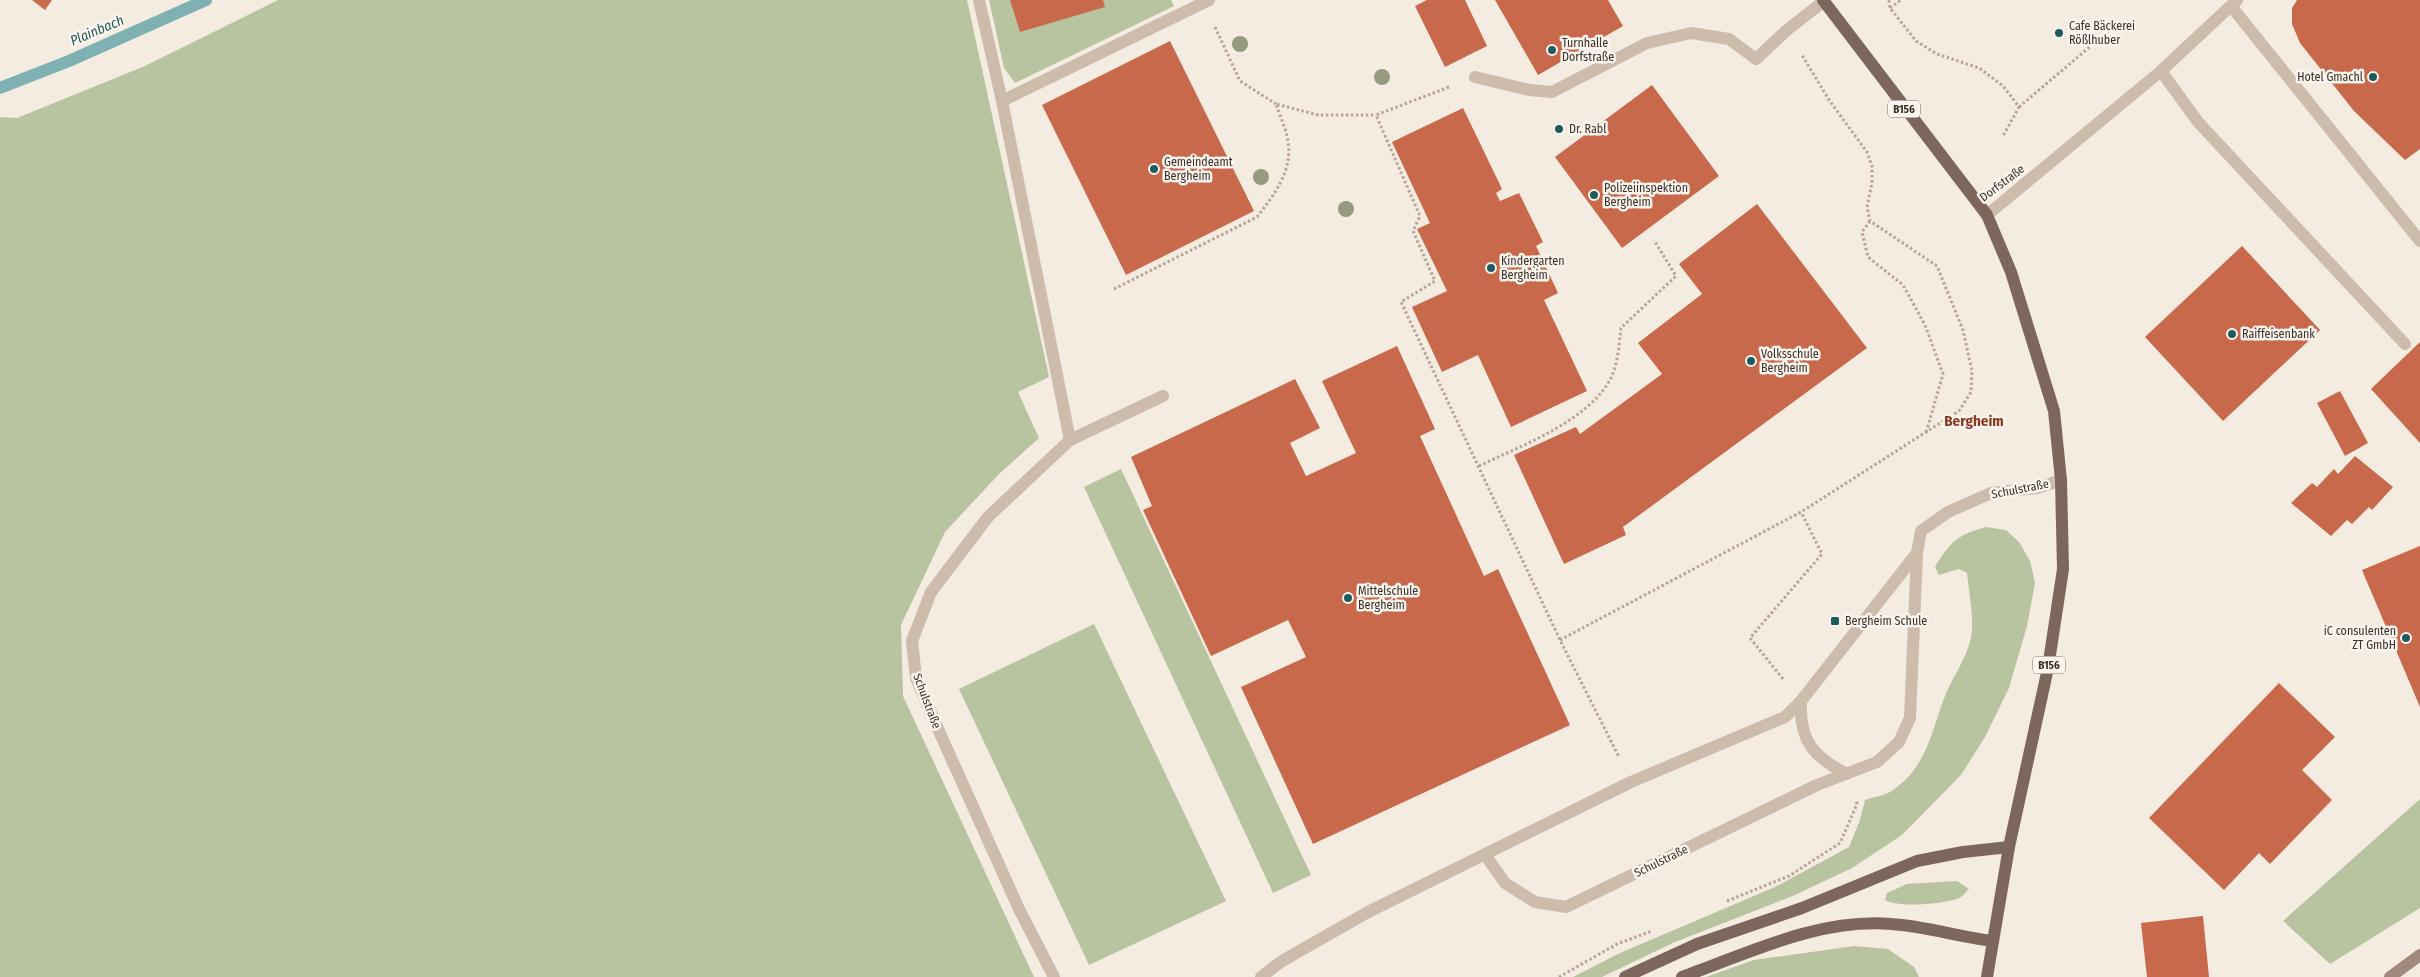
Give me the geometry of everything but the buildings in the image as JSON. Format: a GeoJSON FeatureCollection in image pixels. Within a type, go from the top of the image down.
{"type":"FeatureCollection","features":[{"type":"Feature","properties":{"kind":"main road","name":"Dorfstraße"},"geometry":{"type":"LineString","coordinates":[[1823,1],[1987,215]]}},
{"type":"Feature","properties":{"kind":"main road","name":"B156"},"geometry":{"type":"LineString","coordinates":[[1987,215],[2011,272],[2054,411],[2061,480],[2063,569],[2048,668],[2009,847],[1987,977]]}},
{"type":"Feature","properties":{"kind":"main road"},"geometry":{"type":"LineString","coordinates":[[1625,977],[1697,944],[1802,908],[1917,862],[1963,852],[2009,847]]}},
{"type":"Feature","properties":{"kind":"main road"},"geometry":{"type":"LineString","coordinates":[[1682,977],[1789,937],[1841,926],[1891,924],[1993,941]]}},
{"type":"Feature","properties":{"kind":"main road"},"geometry":{"type":"LineString","coordinates":[[2390,977],[2420,955]]}},
{"type":"Feature","properties":{"kind":"street"},"geometry":{"type":"LineString","coordinates":[[979,0],[1002,101],[1070,440]]}},
{"type":"Feature","properties":{"kind":"street"},"geometry":{"type":"LineString","coordinates":[[1475,77],[1528,90],[1552,92],[1647,43],[1691,33],[1729,39],[1756,59],[1787,30],[1823,1]]}},
{"type":"Feature","properties":{"kind":"street"},"geometry":{"type":"LineString","coordinates":[[1002,101],[1206,2]]}},
{"type":"Feature","properties":{"kind":"street"},"geometry":{"type":"LineString","coordinates":[[2234,3],[2420,241]]}},
{"type":"Feature","properties":{"kind":"street","name":"Dorfstraße"},"geometry":{"type":"LineString","coordinates":[[1987,215],[2161,71],[2234,3]]}},
{"type":"Feature","properties":{"kind":"street"},"geometry":{"type":"LineString","coordinates":[[2161,71],[2198,122],[2405,344]]}},
{"type":"Feature","properties":{"kind":"street","name":"Schulstraße"},"geometry":{"type":"LineString","coordinates":[[1054,977],[1019,909],[916,678],[912,640],[931,592],[988,517],[1070,440],[1163,396]]}},
{"type":"Feature","properties":{"kind":"street","name":"Schulstraße"},"geometry":{"type":"LineString","coordinates":[[1486,856],[1505,883],[1535,902],[1566,907],[1817,785],[1878,762],[1899,742],[1910,718],[1917,554],[1921,531],[1948,512],[1991,493],[2037,488],[2061,480]]}},
{"type":"Feature","properties":{"kind":"street","name":"Schulstraße"},"geometry":{"type":"LineString","coordinates":[[1261,977],[1282,961],[1368,912],[1486,856],[1632,782],[1785,716],[1801,701],[1917,554]]}},
{"type":"Feature","properties":{"kind":"street"},"geometry":{"type":"LineString","coordinates":[[1801,701],[1800,722],[1810,747],[1824,762],[1847,774]]}},
{"type":"Feature","properties":{"kind":"path"},"geometry":{"type":"LineString","coordinates":[[1889,0],[1890,8],[1916,41],[1937,54],[1979,68],[2003,86],[2019,108]]}},
{"type":"Feature","properties":{"kind":"path"},"geometry":{"type":"LineString","coordinates":[[1890,8],[1901,0]]}},
{"type":"Feature","properties":{"kind":"path"},"geometry":{"type":"LineString","coordinates":[[1206,2],[1240,81],[1276,104],[1318,115],[1376,115],[1475,77]]}},
{"type":"Feature","properties":{"kind":"path"},"geometry":{"type":"LineString","coordinates":[[2003,136],[2019,108],[2119,22]]}},
{"type":"Feature","properties":{"kind":"path"},"geometry":{"type":"LineString","coordinates":[[1560,640],[1801,512],[1959,411],[1972,392],[1972,371],[1963,330],[1937,266],[1870,221],[1866,207],[1872,183],[1872,166],[1867,152],[1787,30]]}},
{"type":"Feature","properties":{"kind":"path"},"geometry":{"type":"LineString","coordinates":[[1114,289],[1257,217],[1272,198],[1287,171],[1288,141],[1276,104]]}},
{"type":"Feature","properties":{"kind":"path"},"geometry":{"type":"LineString","coordinates":[[1376,115],[1420,216],[1413,231],[1435,281],[1401,302],[1560,640],[1632,782]]}},
{"type":"Feature","properties":{"kind":"path"},"geometry":{"type":"LineString","coordinates":[[1870,221],[1862,232],[1868,257],[1903,285],[1926,325],[1943,374],[1926,433]]}},
{"type":"Feature","properties":{"kind":"path"},"geometry":{"type":"LineString","coordinates":[[1479,466],[1574,419],[1610,380],[1618,353],[1621,328],[1676,276],[1654,240]]}},
{"type":"Feature","properties":{"kind":"path"},"geometry":{"type":"LineString","coordinates":[[1801,512],[1822,554],[1750,638],[1801,701]]}},
{"type":"Feature","properties":{"kind":"path"},"geometry":{"type":"LineString","coordinates":[[1726,901],[1789,876],[1840,843],[1857,804],[1847,774]]}},
{"type":"Feature","properties":{"kind":"path"},"geometry":{"type":"LineString","coordinates":[[1559,977],[1617,944],[1654,930]]}},
{"type":"Feature","properties":{"kind":"green space"},"geometry":{"type":"Polygon","coordinates":[[[278,0],[967,0],[1049,377],[1018,392],[1039,438],[999,474],[945,532],[901,625],[903,696],[1034,977],[0,977],[0,117],[17,118],[145,66],[278,0]]]}},
{"type":"Feature","properties":{"kind":"green space"},"geometry":{"type":"Polygon","coordinates":[[[989,0],[1171,0],[1174,6],[1015,83],[1004,68],[989,0]]]}},
{"type":"Feature","properties":{"kind":"green space"},"geometry":{"type":"Polygon","coordinates":[[[1121,469],[1311,875],[1273,893],[1084,487],[1121,469]]]}},
{"type":"Feature","properties":{"kind":"green space"},"geometry":{"type":"Polygon","coordinates":[[[1986,527],[2006,530],[2019,542],[2030,561],[2035,583],[2027,626],[2009,688],[1985,737],[1961,775],[1902,835],[1852,868],[1795,895],[1675,942],[1602,977],[1573,977],[1620,953],[1775,887],[1849,847],[1860,820],[1865,800],[1890,792],[1903,782],[1921,759],[1927,746],[1947,691],[1966,654],[1972,631],[1967,573],[1959,569],[1939,575],[1935,567],[1945,551],[1955,541],[1968,533],[1986,527]]]}},
{"type":"Feature","properties":{"kind":"green space"},"geometry":{"type":"Polygon","coordinates":[[[1094,624],[1226,901],[1089,965],[959,689],[1094,624]]]}},
{"type":"Feature","properties":{"kind":"green space"},"geometry":{"type":"Polygon","coordinates":[[[2420,799],[2420,908],[2330,964],[2283,921],[2420,799]]]}},
{"type":"Feature","properties":{"kind":"green space"},"geometry":{"type":"Polygon","coordinates":[[[1957,881],[1969,889],[1957,899],[1910,905],[1885,900],[1887,893],[1907,884],[1957,881]]]}},
{"type":"Feature","properties":{"kind":"green space"},"geometry":{"type":"Polygon","coordinates":[[[1854,946],[1888,949],[1914,967],[1919,977],[1706,977],[1754,960],[1854,946]]]}},
{"type":"Feature","properties":{"kind":"waterway","name":"Plainbach"},"geometry":{"type":"LineString","coordinates":[[0,88],[69,61],[206,0]]}},
{"type":"Feature","properties":{"kind":"place","name":"Cafe Bäckerei Rößlhuber"},"geometry":{"type":"Point","coordinates":[2059,33]}},
{"type":"Feature","properties":{"kind":"place","name":"Turnhalle Dorfstraße"},"geometry":{"type":"Point","coordinates":[1552,50]}},
{"type":"Feature","properties":{"kind":"place","name":"Hotel Gmachl"},"geometry":{"type":"Point","coordinates":[2373,77]}},
{"type":"Feature","properties":{"kind":"place","name":"Dr. Rabl"},"geometry":{"type":"Point","coordinates":[1559,129]}},
{"type":"Feature","properties":{"kind":"place","name":"Gemeindeamt Bergheim"},"geometry":{"type":"Point","coordinates":[1154,169]}},
{"type":"Feature","properties":{"kind":"place","name":"Polizeiinspektion Bergheim"},"geometry":{"type":"Point","coordinates":[1594,195]}},
{"type":"Feature","properties":{"kind":"place","name":"Kindergarten Bergheim"},"geometry":{"type":"Point","coordinates":[1491,268]}},
{"type":"Feature","properties":{"kind":"place","name":"Raiffeisenbank"},"geometry":{"type":"Point","coordinates":[2232,334]}},
{"type":"Feature","properties":{"kind":"place","name":"Volksschule Bergheim"},"geometry":{"type":"Point","coordinates":[1751,361]}},
{"type":"Feature","properties":{"kind":"place","name":"Mittelschule Bergheim"},"geometry":{"type":"Point","coordinates":[1348,598]}},
{"type":"Feature","properties":{"kind":"place","name":"Bergheim Schule"},"geometry":{"type":"Point","coordinates":[1835,621]}},
{"type":"Feature","properties":{"kind":"place","name":"iC consulenten ZT GmbH"},"geometry":{"type":"Point","coordinates":[2406,638]}},
{"type":"Feature","properties":{"kind":"district","name":"Bergheim"},"geometry":{"type":"Point","coordinates":[1974,421]}}]}
